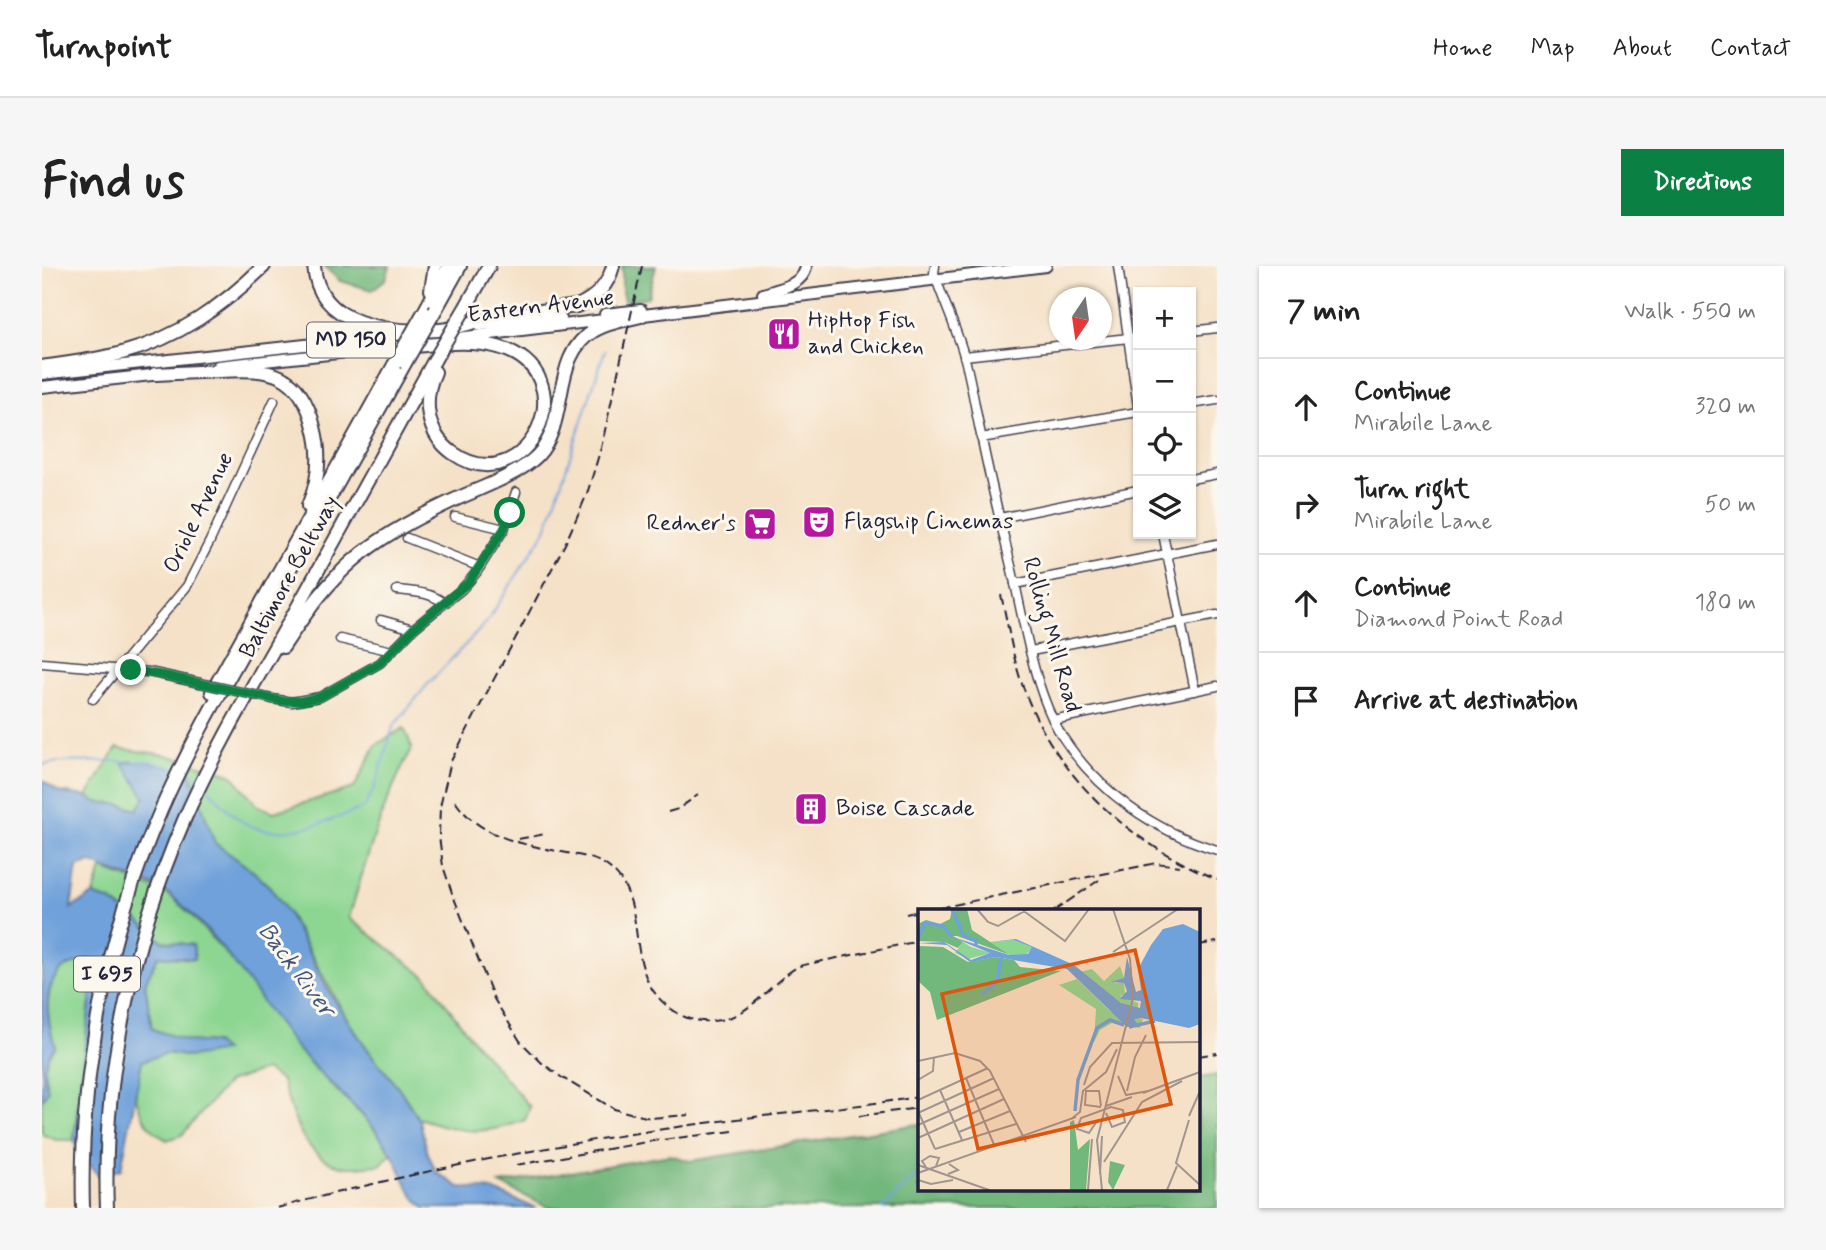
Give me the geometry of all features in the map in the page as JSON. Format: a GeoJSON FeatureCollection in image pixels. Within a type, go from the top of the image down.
{"type":"FeatureCollection","features":[{"type":"Feature","properties":{"kind":"highway"},"geometry":{"type":"LineString","coordinates":[[42,368],[124,352],[161,339],[216,309],[264,266]]}},
{"type":"Feature","properties":{"kind":"highway"},"geometry":{"type":"LineString","coordinates":[[314,266],[316,279],[324,296],[336,310],[351,319],[390,327],[440,330],[488,318],[577,306],[587,302],[603,289],[613,266]]}},
{"type":"Feature","properties":{"kind":"highway"},"geometry":{"type":"LineString","coordinates":[[430,310],[435,266]]}},
{"type":"Feature","properties":{"kind":"highway"},"geometry":{"type":"LineString","coordinates":[[430,310],[449,266]]}},
{"type":"Feature","properties":{"kind":"highway"},"geometry":{"type":"LineString","coordinates":[[186,751],[225,667],[273,581],[430,310],[460,266]]}},
{"type":"Feature","properties":{"kind":"highway","name":"Baltimore Beltway"},"geometry":{"type":"LineString","coordinates":[[107,1208],[113,1084],[134,971],[163,874],[183,821],[236,716],[489,266]]}},
{"type":"Feature","properties":{"kind":"highway"},"geometry":{"type":"LineString","coordinates":[[236,716],[307,611],[339,572],[389,533],[512,473],[534,458],[554,429],[568,365],[574,350],[584,338],[597,329],[641,316]]}},
{"type":"Feature","properties":{"kind":"highway"},"geometry":{"type":"LineString","coordinates":[[360,351],[472,342],[514,353],[536,374],[544,396],[541,425],[532,441],[516,456],[484,464],[464,459],[445,447],[432,428],[428,408],[430,387],[439,359]]}},
{"type":"Feature","properties":{"kind":"highway","name":"Baltimore Beltway"},"geometry":{"type":"LineString","coordinates":[[83,1208],[84,1123],[101,1000],[123,914],[147,844],[186,751],[399,364]]}},
{"type":"Feature","properties":{"kind":"highway"},"geometry":{"type":"LineString","coordinates":[[155,374],[262,370],[288,381],[309,410],[316,437],[318,470],[310,501],[273,581]]}},
{"type":"Feature","properties":{"kind":"main road","name":"Eastern Avenue"},"geometry":{"type":"LineString","coordinates":[[42,374],[574,318],[995,266]]}},
{"type":"Feature","properties":{"kind":"main road","name":"Eastern Avenue"},"geometry":{"type":"LineString","coordinates":[[42,387],[641,316],[935,273],[1043,266]]}},
{"type":"Feature","properties":{"kind":"main road"},"geometry":{"type":"LineString","coordinates":[[762,294],[795,282],[804,274],[806,267]]}},
{"type":"Feature","properties":{"kind":"main road"},"geometry":{"type":"LineString","coordinates":[[42,381],[143,368],[162,361]]}},
{"type":"Feature","properties":{"kind":"street"},"geometry":{"type":"LineString","coordinates":[[1118,266],[1133,378]]}},
{"type":"Feature","properties":{"kind":"street","name":"Rolling Mill Road"},"geometry":{"type":"LineString","coordinates":[[935,273],[964,356],[1031,651],[1045,702],[1053,720],[1087,769],[1118,798],[1170,832],[1217,850]]}},
{"type":"Feature","properties":{"kind":"street"},"geometry":{"type":"LineString","coordinates":[[1196,330],[1217,328]]}},
{"type":"Feature","properties":{"kind":"street"},"geometry":{"type":"LineString","coordinates":[[964,356],[1133,338]]}},
{"type":"Feature","properties":{"kind":"street"},"geometry":{"type":"LineString","coordinates":[[1196,403],[1217,400]]}},
{"type":"Feature","properties":{"kind":"street","name":"Oriole Avenue"},"geometry":{"type":"LineString","coordinates":[[93,699],[169,609],[191,578],[274,401]]}},
{"type":"Feature","properties":{"kind":"street"},"geometry":{"type":"LineString","coordinates":[[981,438],[1133,411]]}},
{"type":"Feature","properties":{"kind":"street"},"geometry":{"type":"LineString","coordinates":[[1196,478],[1217,474]]}},
{"type":"Feature","properties":{"kind":"street"},"geometry":{"type":"LineString","coordinates":[[1000,517],[1133,491]]}},
{"type":"Feature","properties":{"kind":"street"},"geometry":{"type":"LineString","coordinates":[[42,663],[149,672],[277,700],[311,700],[328,694],[380,663],[413,629],[462,589],[480,567],[504,529],[516,492]]}},
{"type":"Feature","properties":{"kind":"street"},"geometry":{"type":"LineString","coordinates":[[455,517],[504,529]]}},
{"type":"Feature","properties":{"kind":"street"},"geometry":{"type":"LineString","coordinates":[[407,538],[480,567]]}},
{"type":"Feature","properties":{"kind":"street"},"geometry":{"type":"LineString","coordinates":[[1164,539],[1195,691]]}},
{"type":"Feature","properties":{"kind":"street"},"geometry":{"type":"LineString","coordinates":[[1015,584],[1217,544]]}},
{"type":"Feature","properties":{"kind":"street"},"geometry":{"type":"LineString","coordinates":[[397,590],[422,593],[444,603]]}},
{"type":"Feature","properties":{"kind":"street"},"geometry":{"type":"LineString","coordinates":[[1031,651],[1217,615]]}},
{"type":"Feature","properties":{"kind":"street"},"geometry":{"type":"LineString","coordinates":[[381,620],[413,629]]}},
{"type":"Feature","properties":{"kind":"street"},"geometry":{"type":"LineString","coordinates":[[340,639],[392,651]]}},
{"type":"Feature","properties":{"kind":"street"},"geometry":{"type":"LineString","coordinates":[[1053,720],[1217,687]]}},
{"type":"Feature","properties":{"kind":"green space"},"geometry":{"type":"Polygon","coordinates":[[[324,266],[390,266],[386,279],[372,290],[340,281],[324,266]]]}},
{"type":"Feature","properties":{"kind":"green space"},"geometry":{"type":"Polygon","coordinates":[[[622,266],[656,266],[648,297],[624,301],[622,266]]]}},
{"type":"Feature","properties":{"kind":"green space"},"geometry":{"type":"Polygon","coordinates":[[[404,728],[412,748],[384,810],[349,918],[426,977],[475,1043],[530,1107],[525,1120],[496,1129],[472,1131],[418,1118],[399,1088],[350,1024],[288,913],[270,887],[191,828],[122,805],[96,802],[87,796],[117,748],[166,755],[231,774],[258,806],[274,812],[354,788],[376,745],[404,728]]]}},
{"type":"Feature","properties":{"kind":"green space"},"geometry":{"type":"Polygon","coordinates":[[[102,869],[167,893],[190,914],[241,970],[316,1070],[370,1123],[392,1153],[380,1165],[341,1166],[317,1154],[308,1144],[295,1120],[282,1081],[265,1070],[228,1082],[182,1135],[167,1140],[149,1125],[138,1106],[136,1095],[142,1061],[167,1053],[191,1057],[214,1043],[187,1041],[152,1029],[145,983],[158,956],[194,959],[193,945],[162,941],[111,901],[93,895],[102,869]]]}},
{"type":"Feature","properties":{"kind":"green space"},"geometry":{"type":"Polygon","coordinates":[[[88,959],[93,977],[74,1140],[56,1140],[42,1134],[42,1100],[48,1090],[45,1067],[55,1046],[48,1016],[49,995],[51,986],[62,969],[88,959]]]}},
{"type":"Feature","properties":{"kind":"green space"},"geometry":{"type":"Polygon","coordinates":[[[1217,1075],[1217,1208],[561,1208],[547,1207],[500,1184],[670,1155],[690,1161],[918,1124],[918,1191],[1199,1191],[1199,1078],[1217,1075]]]}},
{"type":"Feature","properties":{"kind":"water","name":"Back River"},"geometry":{"type":"Polygon","coordinates":[[[146,761],[190,772],[215,843],[270,887],[288,913],[328,990],[420,1121],[427,1151],[436,1172],[460,1187],[492,1190],[536,1208],[425,1208],[410,1190],[392,1154],[376,1131],[292,1043],[236,965],[205,928],[162,890],[91,862],[77,867],[71,908],[93,895],[110,901],[162,941],[193,945],[195,959],[158,956],[145,983],[152,1029],[187,1041],[214,1043],[224,1051],[191,1057],[167,1053],[142,1061],[121,1169],[99,1176],[77,1150],[74,1140],[93,977],[88,959],[62,969],[51,986],[48,1016],[55,1046],[46,1062],[48,1091],[42,1100],[42,780],[59,792],[86,796],[96,802],[137,810],[145,797],[122,762],[146,761]]]}},
{"type":"Feature","properties":{"kind":"waterway"},"geometry":{"type":"LineString","coordinates":[[207,787],[240,820],[266,830],[280,831],[310,826],[365,807],[376,784],[393,727],[427,685],[486,623],[546,530],[605,350]]}},
{"type":"Feature","properties":{"kind":"waterway"},"geometry":{"type":"LineString","coordinates":[[42,765],[59,762],[125,761]]}},
{"type":"Feature","properties":{"kind":"waterway"},"geometry":{"type":"LineString","coordinates":[[134,761],[149,761],[176,768]]}},
{"type":"Feature","properties":{"kind":"waterway"},"geometry":{"type":"LineString","coordinates":[[185,771],[198,778]]}},
{"type":"Feature","properties":{"kind":"waterway"},"geometry":{"type":"LineString","coordinates":[[883,1208],[918,1174]]}},
{"type":"Feature","properties":{"kind":"railway"},"geometry":{"type":"LineString","coordinates":[[642,266],[601,448],[587,494],[565,544],[451,761],[440,807],[439,836],[443,866],[452,893],[494,999],[520,1041],[561,1077],[614,1109],[650,1118],[689,1115]]}},
{"type":"Feature","properties":{"kind":"railway"},"geometry":{"type":"LineString","coordinates":[[1001,595],[1022,684],[1053,748],[1074,776],[1098,802],[1153,846],[1217,879]]}},
{"type":"Feature","properties":{"kind":"railway"},"geometry":{"type":"LineString","coordinates":[[668,812],[678,809],[698,795]]}},
{"type":"Feature","properties":{"kind":"railway"},"geometry":{"type":"LineString","coordinates":[[455,801],[476,823],[502,837],[597,860],[607,866],[622,881],[630,899],[641,961],[648,981],[660,999],[679,1014],[691,1019],[718,1020],[740,1013],[799,966],[918,941]]}},
{"type":"Feature","properties":{"kind":"railway"},"geometry":{"type":"LineString","coordinates":[[518,839],[546,834]]}},
{"type":"Feature","properties":{"kind":"railway"},"geometry":{"type":"LineString","coordinates":[[934,909],[1156,863],[1180,866]]}},
{"type":"Feature","properties":{"kind":"railway"},"geometry":{"type":"LineString","coordinates":[[1057,909],[1099,880]]}},
{"type":"Feature","properties":{"kind":"railway"},"geometry":{"type":"LineString","coordinates":[[906,914],[918,911]]}},
{"type":"Feature","properties":{"kind":"railway"},"geometry":{"type":"LineString","coordinates":[[1199,945],[1217,942]]}},
{"type":"Feature","properties":{"kind":"railway"},"geometry":{"type":"LineString","coordinates":[[1199,1056],[1217,1053]]}},
{"type":"Feature","properties":{"kind":"railway"},"geometry":{"type":"LineString","coordinates":[[277,1208],[433,1170],[592,1140],[918,1097]]}},
{"type":"Feature","properties":{"kind":"railway"},"geometry":{"type":"LineString","coordinates":[[859,1116],[918,1108]]}},
{"type":"Feature","properties":{"kind":"railway"},"geometry":{"type":"LineString","coordinates":[[516,1165],[653,1141],[733,1131]]}},
{"type":"Feature","properties":{"kind":"place","name":"HipHop Fish and Chicken"},"geometry":{"type":"Point","coordinates":[784,334]}},
{"type":"Feature","properties":{"kind":"place","name":"Flagship Cinemas"},"geometry":{"type":"Point","coordinates":[819,522]}},
{"type":"Feature","properties":{"kind":"place","name":"Redner's"},"geometry":{"type":"Point","coordinates":[760,524]}},
{"type":"Feature","properties":{"kind":"place","name":"Boise Cascade"},"geometry":{"type":"Point","coordinates":[811,809]}},
{"type":"Feature","properties":{"kind":"route"},"geometry":{"type":"LineString","coordinates":[[131,670],[282,701],[311,700],[328,694],[380,663],[413,629],[462,589],[480,567],[504,529],[510,513]]}}]}
